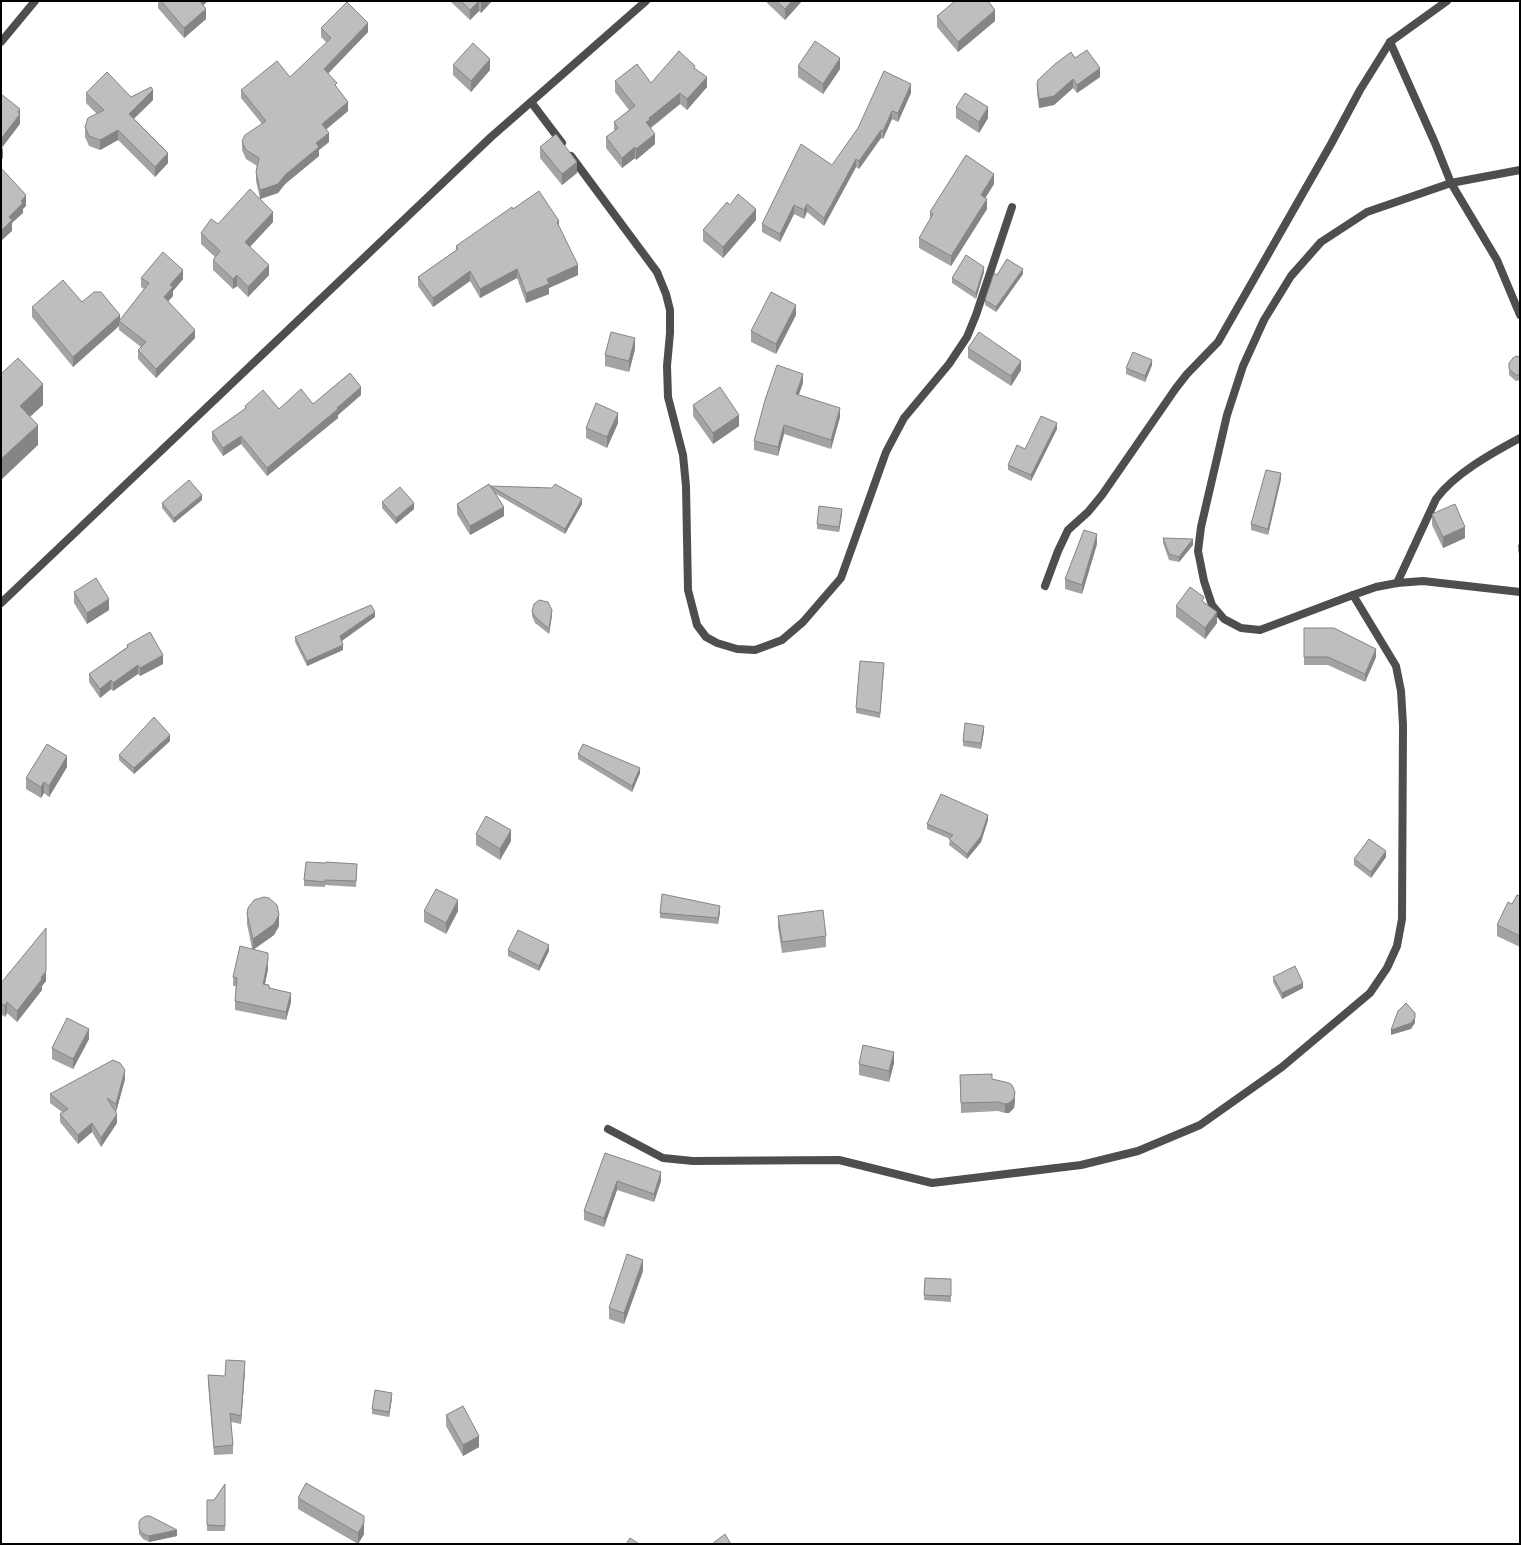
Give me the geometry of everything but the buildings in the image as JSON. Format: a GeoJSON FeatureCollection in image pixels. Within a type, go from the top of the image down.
{"type":"FeatureCollection","features":[{"type":"Feature","properties":{"kind":"street"},"geometry":{"type":"LineString","coordinates":[[1,42],[35,1]]}},
{"type":"Feature","properties":{"kind":"street"},"geometry":{"type":"LineString","coordinates":[[1,603],[298,319],[486,142],[646,1]]}},
{"type":"Feature","properties":{"kind":"street"},"geometry":{"type":"LineString","coordinates":[[1045,586],[1058,551],[1068,530],[1088,512],[1102,495],[1176,388],[1187,374],[1218,342],[1360,90],[1390,42],[1447,1]]}},
{"type":"Feature","properties":{"kind":"street"},"geometry":{"type":"LineString","coordinates":[[1390,42],[1435,142],[1451,183],[1496,260],[1520,315]]}},
{"type":"Feature","properties":{"kind":"street"},"geometry":{"type":"LineString","coordinates":[[531,102],[657,272],[666,294],[670,310],[670,333],[667,366],[668,397],[683,455],[686,486],[688,590],[697,625],[706,637],[717,643],[737,649],[755,650],[782,640],[803,622],[841,578],[886,452],[904,418],[949,364],[967,337],[976,315],[1012,207]]}},
{"type":"Feature","properties":{"kind":"street"},"geometry":{"type":"LineString","coordinates":[[1520,170],[1451,183],[1367,212],[1321,242],[1291,276],[1264,320],[1243,366],[1227,415],[1201,527],[1198,551],[1204,581],[1212,605],[1224,619],[1241,628],[1260,630],[1353,595],[1397,582],[1423,581],[1520,592]]}},
{"type":"Feature","properties":{"kind":"street"},"geometry":{"type":"LineString","coordinates":[[1397,582],[1436,499],[1443,489],[1450,482],[1520,438]]}},
{"type":"Feature","properties":{"kind":"street"},"geometry":{"type":"LineString","coordinates":[[608,1129],[663,1158],[693,1161],[839,1160],[932,1183],[1081,1165],[1138,1151],[1200,1125],[1282,1067],[1370,993],[1387,968],[1397,946],[1402,919],[1403,725],[1401,691],[1396,666],[1353,595]]}}]}
